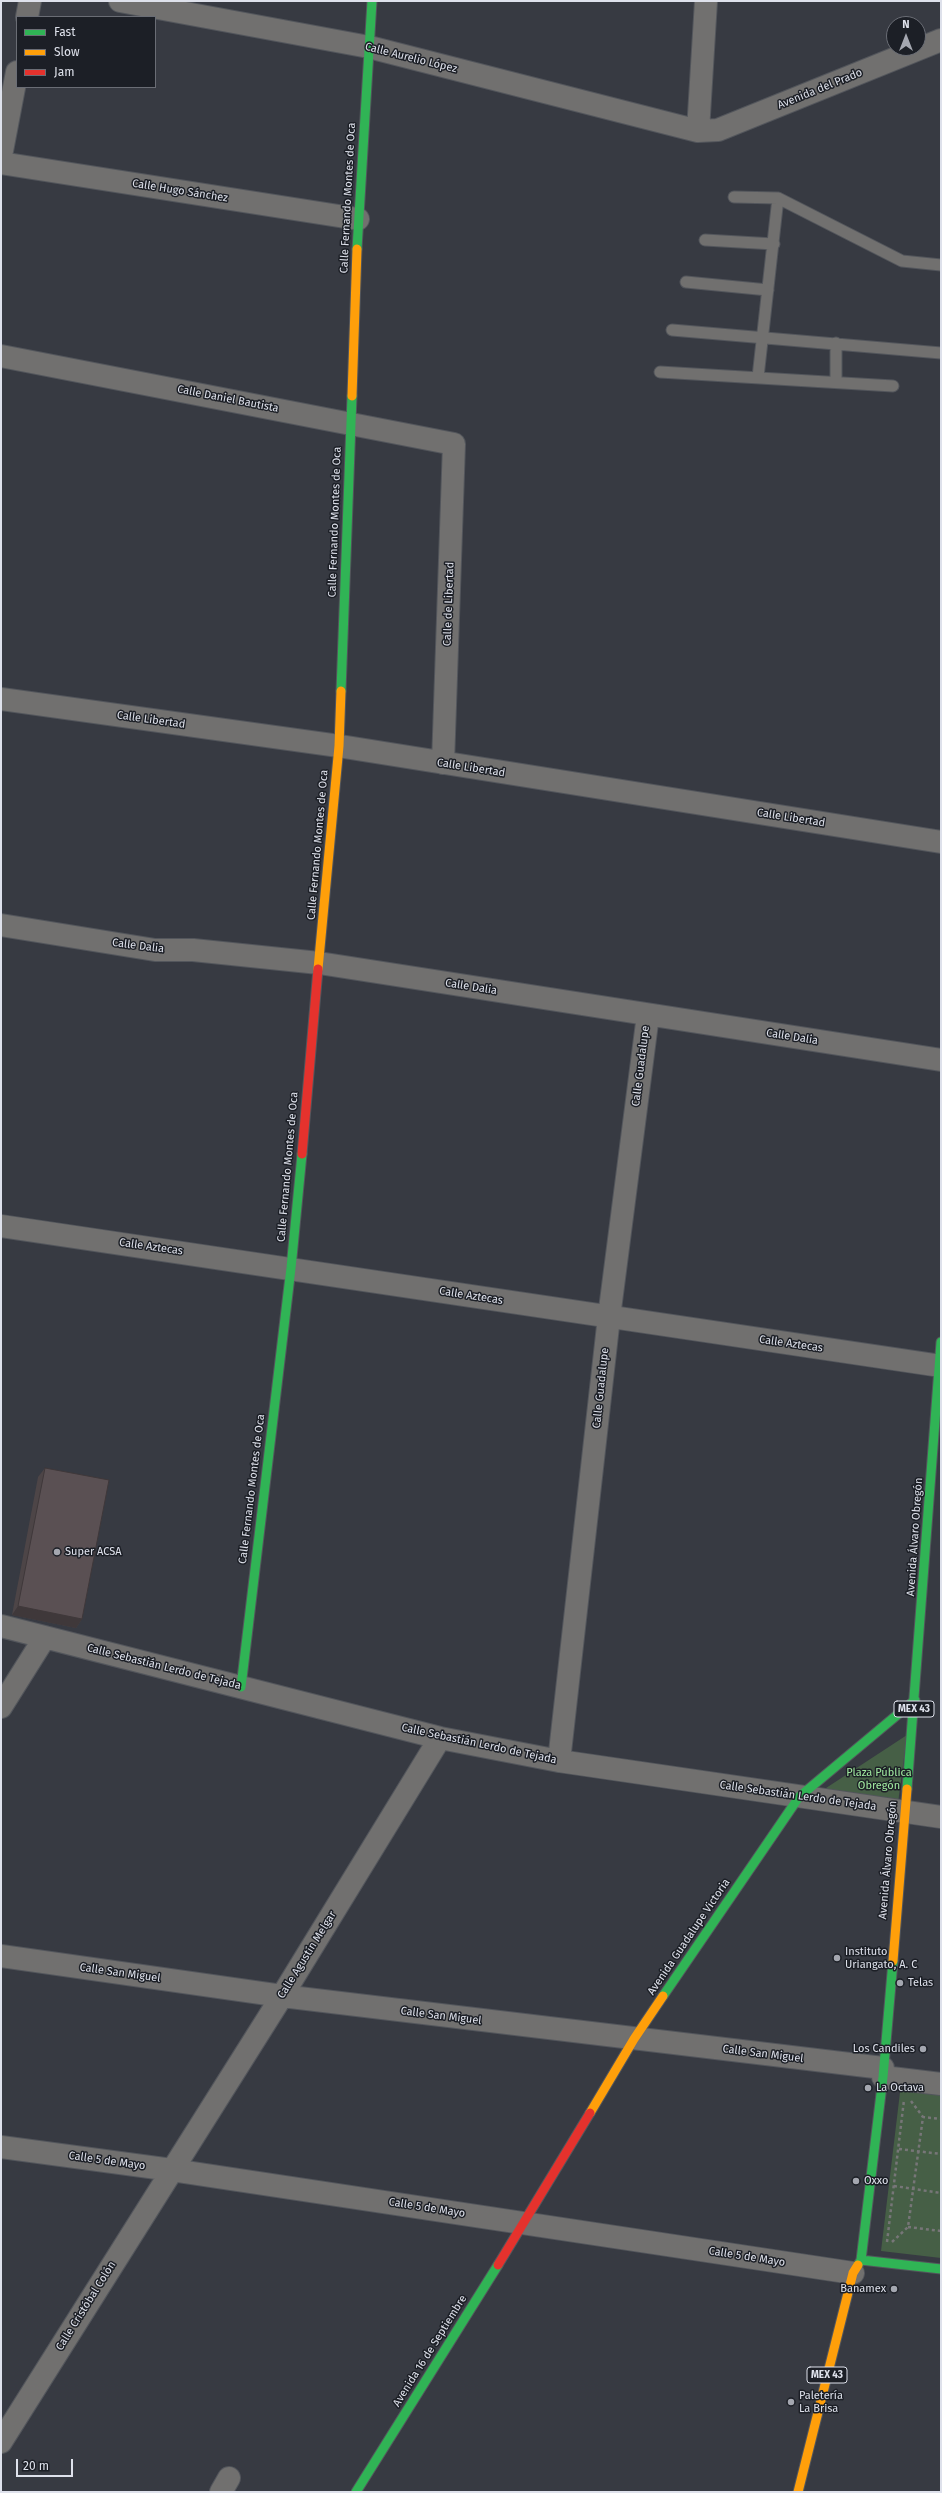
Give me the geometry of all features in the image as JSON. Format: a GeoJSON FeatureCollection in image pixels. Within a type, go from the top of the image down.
{"type":"FeatureCollection","features":[{"type":"Feature","properties":{"kind":"street"},"geometry":{"type":"LineString","coordinates":[[27,16],[30,1]]}},
{"type":"Feature","properties":{"kind":"street","name":"Calle Aurelio López"},"geometry":{"type":"LineString","coordinates":[[120,1],[369,47],[698,131]]}},
{"type":"Feature","properties":{"kind":"street","name":"Calle Fernando Montes de Oca"},"geometry":{"type":"LineString","coordinates":[[241,1687],[291,1268],[339,746],[358,219],[372,1]]}},
{"type":"Feature","properties":{"kind":"street"},"geometry":{"type":"LineString","coordinates":[[698,131],[706,1]]}},
{"type":"Feature","properties":{"kind":"street","name":"Avenida del Prado"},"geometry":{"type":"LineString","coordinates":[[698,131],[718,130],[941,40]]}},
{"type":"Feature","properties":{"kind":"street"},"geometry":{"type":"LineString","coordinates":[[1,156],[16,77]]}},
{"type":"Feature","properties":{"kind":"street","name":"Calle Hugo Sánchez"},"geometry":{"type":"LineString","coordinates":[[1,163],[358,219]]}},
{"type":"Feature","properties":{"kind":"street","name":"Calle Daniel Bautista"},"geometry":{"type":"LineString","coordinates":[[1,356],[454,444]]}},
{"type":"Feature","properties":{"kind":"street","name":"Calle de Libertad"},"geometry":{"type":"LineString","coordinates":[[443,763],[454,444]]}},
{"type":"Feature","properties":{"kind":"street","name":"Calle Libertad"},"geometry":{"type":"LineString","coordinates":[[1,699],[339,746],[941,842]]}},
{"type":"Feature","properties":{"kind":"street","name":"Calle Dalia"},"geometry":{"type":"LineString","coordinates":[[1,925],[155,950],[193,950],[319,963],[941,1060]]}},
{"type":"Feature","properties":{"kind":"street","name":"Calle Guadalupe"},"geometry":{"type":"LineString","coordinates":[[559,1761],[608,1317],[648,1015]]}},
{"type":"Feature","properties":{"kind":"street","name":"Calle Aztecas"},"geometry":{"type":"LineString","coordinates":[[1,1226],[291,1268],[940,1366]]}},
{"type":"Feature","properties":{"kind":"street","name":"Avenida Álvaro Obregón"},"geometry":{"type":"LineString","coordinates":[[857,2266],[883,2072],[904,1812],[915,1700],[941,1342]]}},
{"type":"Feature","properties":{"kind":"street","name":"Calle Sebastián Lerdo de Tejada"},"geometry":{"type":"LineString","coordinates":[[1,1626],[440,1738],[559,1761],[941,1817]]}},
{"type":"Feature","properties":{"kind":"street"},"geometry":{"type":"LineString","coordinates":[[1,1707],[45,1637]]}},
{"type":"Feature","properties":{"kind":"street","name":"Avenida Guadalupe Victoria"},"geometry":{"type":"LineString","coordinates":[[524,2223],[634,2039],[799,1797],[915,1700]]}},
{"type":"Feature","properties":{"kind":"street","name":"Calle Agustín Melgar"},"geometry":{"type":"LineString","coordinates":[[172,2170],[282,1996],[440,1738]]}},
{"type":"Feature","properties":{"kind":"street","name":"Calle San Miguel"},"geometry":{"type":"LineString","coordinates":[[1,1956],[282,1996],[634,2039],[883,2072],[941,2084]]}},
{"type":"Feature","properties":{"kind":"street","name":"Calle 5 de Mayo"},"geometry":{"type":"LineString","coordinates":[[1,2147],[172,2170],[524,2223],[857,2266]]}},
{"type":"Feature","properties":{"kind":"street","name":"Calle Cristóbal Colón"},"geometry":{"type":"LineString","coordinates":[[1,2442],[172,2170]]}},
{"type":"Feature","properties":{"kind":"street","name":"Avenida 16 de Septiembre"},"geometry":{"type":"LineString","coordinates":[[356,2492],[524,2223]]}},
{"type":"Feature","properties":{"kind":"street"},"geometry":{"type":"LineString","coordinates":[[857,2266],[941,2268]]}},
{"type":"Feature","properties":{"kind":"street","name":"MEX 43"},"geometry":{"type":"LineString","coordinates":[[798,2492],[857,2266]]}},
{"type":"Feature","properties":{"kind":"lane"},"geometry":{"type":"LineString","coordinates":[[734,197],[778,198],[902,261],[941,265]]}},
{"type":"Feature","properties":{"kind":"lane"},"geometry":{"type":"LineString","coordinates":[[758,377],[778,198]]}},
{"type":"Feature","properties":{"kind":"lane"},"geometry":{"type":"LineString","coordinates":[[705,240],[774,244]]}},
{"type":"Feature","properties":{"kind":"lane"},"geometry":{"type":"LineString","coordinates":[[686,282],[768,290]]}},
{"type":"Feature","properties":{"kind":"lane"},"geometry":{"type":"LineString","coordinates":[[672,330],[941,353]]}},
{"type":"Feature","properties":{"kind":"lane"},"geometry":{"type":"LineString","coordinates":[[836,343],[836,381]]}},
{"type":"Feature","properties":{"kind":"lane"},"geometry":{"type":"LineString","coordinates":[[660,372],[836,381],[893,386]]}},
{"type":"Feature","properties":{"kind":"path"},"geometry":{"type":"LineString","coordinates":[[905,2092],[887,2247],[908,2227],[922,2117],[909,2098]]}},
{"type":"Feature","properties":{"kind":"path"},"geometry":{"type":"LineString","coordinates":[[922,2117],[941,2119]]}},
{"type":"Feature","properties":{"kind":"path"},"geometry":{"type":"LineString","coordinates":[[899,2149],[941,2154]]}},
{"type":"Feature","properties":{"kind":"path"},"geometry":{"type":"LineString","coordinates":[[894,2186],[941,2193]]}},
{"type":"Feature","properties":{"kind":"path"},"geometry":{"type":"LineString","coordinates":[[908,2227],[941,2231]]}},
{"type":"Feature","properties":{"kind":"green space","name":"Plaza Pública Obregón"},"geometry":{"type":"Polygon","coordinates":[[[907,1735],[898,1803],[823,1790],[907,1735]]]}},
{"type":"Feature","properties":{"kind":"green space"},"geometry":{"type":"Polygon","coordinates":[[[901,2084],[941,2089],[941,2258],[881,2251],[901,2084]]]}},
{"type":"Feature","properties":{"kind":"building","name":"Super ACSA"},"geometry":{"type":"Polygon","coordinates":[[[45,1468],[109,1480],[82,1619],[18,1606],[45,1468]]]}},
{"type":"Feature","properties":{"kind":"traffic: fast"},"geometry":{"type":"LineString","coordinates":[[357,249],[372,1]]}},
{"type":"Feature","properties":{"kind":"traffic: fast"},"geometry":{"type":"LineString","coordinates":[[341,691],[352,396]]}},
{"type":"Feature","properties":{"kind":"traffic: fast"},"geometry":{"type":"LineString","coordinates":[[241,1687],[291,1268],[302,1154]]}},
{"type":"Feature","properties":{"kind":"traffic: fast"},"geometry":{"type":"LineString","coordinates":[[907,1789],[941,1342]]}},
{"type":"Feature","properties":{"kind":"traffic: fast"},"geometry":{"type":"LineString","coordinates":[[663,1996],[799,1797],[915,1700]]}},
{"type":"Feature","properties":{"kind":"traffic: fast"},"geometry":{"type":"LineString","coordinates":[[858,2265],[861,2260],[883,2077],[893,1961]]}},
{"type":"Feature","properties":{"kind":"traffic: fast"},"geometry":{"type":"LineString","coordinates":[[861,2260],[941,2269]]}},
{"type":"Feature","properties":{"kind":"traffic: fast"},"geometry":{"type":"LineString","coordinates":[[356,2492],[498,2265]]}},
{"type":"Feature","properties":{"kind":"traffic: slow"},"geometry":{"type":"LineString","coordinates":[[352,396],[357,249]]}},
{"type":"Feature","properties":{"kind":"traffic: slow"},"geometry":{"type":"LineString","coordinates":[[318,969],[339,746],[341,691]]}},
{"type":"Feature","properties":{"kind":"traffic: slow"},"geometry":{"type":"LineString","coordinates":[[893,1961],[907,1789]]}},
{"type":"Feature","properties":{"kind":"traffic: slow"},"geometry":{"type":"LineString","coordinates":[[590,2113],[634,2039],[663,1996]]}},
{"type":"Feature","properties":{"kind":"traffic: slow"},"geometry":{"type":"LineString","coordinates":[[798,2492],[853,2273],[858,2265]]}},
{"type":"Feature","properties":{"kind":"traffic: jam"},"geometry":{"type":"LineString","coordinates":[[302,1154],[318,969]]}},
{"type":"Feature","properties":{"kind":"traffic: jam"},"geometry":{"type":"LineString","coordinates":[[498,2265],[590,2113]]}},
{"type":"Feature","properties":{"kind":"place","name":"Super ACSA"},"geometry":{"type":"Point","coordinates":[57,1552]}},
{"type":"Feature","properties":{"kind":"place","name":"Instituto Uriangato, A. C"},"geometry":{"type":"Point","coordinates":[837,1958]}},
{"type":"Feature","properties":{"kind":"place","name":"Telas"},"geometry":{"type":"Point","coordinates":[900,1983]}},
{"type":"Feature","properties":{"kind":"place","name":"Los Candiles"},"geometry":{"type":"Point","coordinates":[923,2049]}},
{"type":"Feature","properties":{"kind":"place","name":"La Octava"},"geometry":{"type":"Point","coordinates":[868,2088]}},
{"type":"Feature","properties":{"kind":"place","name":"Oxxo"},"geometry":{"type":"Point","coordinates":[856,2181]}},
{"type":"Feature","properties":{"kind":"place","name":"Banamex"},"geometry":{"type":"Point","coordinates":[894,2289]}},
{"type":"Feature","properties":{"kind":"place","name":"Paletería La Brisa"},"geometry":{"type":"Point","coordinates":[791,2402]}}]}
